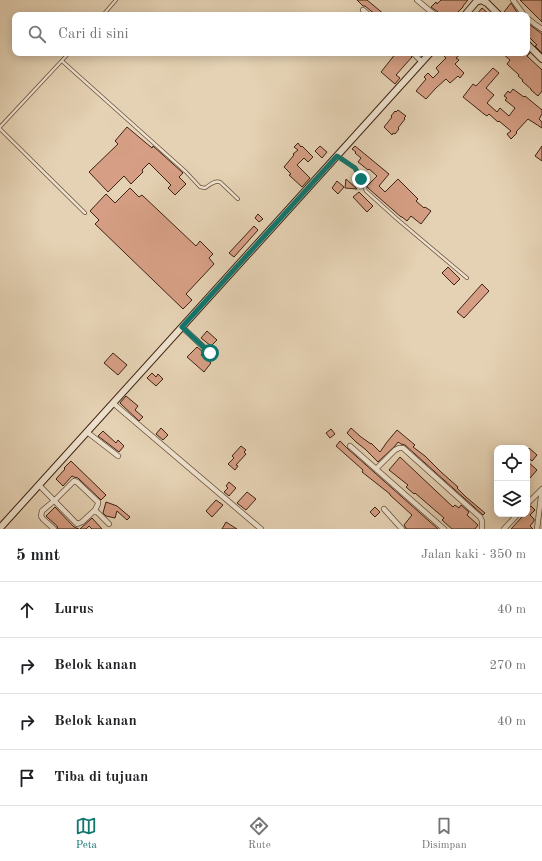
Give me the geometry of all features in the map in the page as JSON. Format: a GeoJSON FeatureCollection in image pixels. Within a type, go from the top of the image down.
{"type":"FeatureCollection","features":[{"type":"Feature","properties":{"kind":"street"},"geometry":{"type":"LineString","coordinates":[[417,0],[431,12]]}},
{"type":"Feature","properties":{"kind":"street"},"geometry":{"type":"LineString","coordinates":[[468,12],[476,2],[481,0],[487,3],[496,12]]}},
{"type":"Feature","properties":{"kind":"street"},"geometry":{"type":"LineString","coordinates":[[512,0],[522,12]]}},
{"type":"Feature","properties":{"kind":"street"},"geometry":{"type":"LineString","coordinates":[[530,21],[542,29]]}},
{"type":"Feature","properties":{"kind":"street"},"geometry":{"type":"LineString","coordinates":[[530,47],[542,59]]}},
{"type":"Feature","properties":{"kind":"street"},"geometry":{"type":"LineString","coordinates":[[416,56],[422,62]]}},
{"type":"Feature","properties":{"kind":"street"},"geometry":{"type":"LineString","coordinates":[[0,528],[427,56]]}},
{"type":"Feature","properties":{"kind":"street"},"geometry":{"type":"LineString","coordinates":[[182,327],[210,353]]}},
{"type":"Feature","properties":{"kind":"street"},"geometry":{"type":"LineString","coordinates":[[113,403],[262,529]]}},
{"type":"Feature","properties":{"kind":"street"},"geometry":{"type":"LineString","coordinates":[[87,432],[118,456]]}},
{"type":"Feature","properties":{"kind":"street"},"geometry":{"type":"LineString","coordinates":[[350,446],[444,529]]}},
{"type":"Feature","properties":{"kind":"street"},"geometry":{"type":"LineString","coordinates":[[376,469],[395,450],[402,448],[480,517],[482,521],[482,529]]}},
{"type":"Feature","properties":{"kind":"street"},"geometry":{"type":"LineString","coordinates":[[39,485],[55,500],[77,524],[82,522],[95,510],[98,502],[77,482],[74,481],[55,500],[42,511],[41,516],[54,529]]}},
{"type":"Feature","properties":{"kind":"street"},"geometry":{"type":"LineString","coordinates":[[530,501],[542,489]]}},
{"type":"Feature","properties":{"kind":"street"},"geometry":{"type":"LineString","coordinates":[[537,529],[542,489]]}},
{"type":"Feature","properties":{"kind":"street"},"geometry":{"type":"LineString","coordinates":[[384,508],[402,529]]}},
{"type":"Feature","properties":{"kind":"street"},"geometry":{"type":"LineString","coordinates":[[95,510],[109,524]]}},
{"type":"Feature","properties":{"kind":"street"},"geometry":{"type":"LineString","coordinates":[[504,529],[515,517]]}},
{"type":"Feature","properties":{"kind":"lane"},"geometry":{"type":"LineString","coordinates":[[106,12],[116,0]]}},
{"type":"Feature","properties":{"kind":"lane"},"geometry":{"type":"LineString","coordinates":[[66,56],[0,128],[85,214]]}},
{"type":"Feature","properties":{"kind":"lane"},"geometry":{"type":"LineString","coordinates":[[62,61],[186,172],[200,187],[205,188],[214,181],[220,182],[238,199]]}},
{"type":"Feature","properties":{"kind":"lane"},"geometry":{"type":"LineString","coordinates":[[337,156],[355,168],[366,191],[466,278]]}},
{"type":"Feature","properties":{"kind":"building"},"geometry":{"type":"Polygon","coordinates":[[[357,0],[367,0],[381,12],[372,12],[357,0]]]}},
{"type":"Feature","properties":{"kind":"building"},"geometry":{"type":"Polygon","coordinates":[[[441,0],[468,0],[458,12],[438,12],[431,7],[436,2],[437,4],[441,0]]]}},
{"type":"Feature","properties":{"kind":"building"},"geometry":{"type":"Polygon","coordinates":[[[520,0],[542,0],[542,22],[520,0]]]}},
{"type":"Feature","properties":{"kind":"building"},"geometry":{"type":"Polygon","coordinates":[[[511,3],[517,12],[504,12],[511,3]]]}},
{"type":"Feature","properties":{"kind":"building"},"geometry":{"type":"Polygon","coordinates":[[[482,8],[487,12],[479,12],[482,8]]]}},
{"type":"Feature","properties":{"kind":"building"},"geometry":{"type":"Polygon","coordinates":[[[530,25],[542,34],[542,53],[535,46],[537,45],[530,38],[530,25]]]}},
{"type":"Feature","properties":{"kind":"building"},"geometry":{"type":"Polygon","coordinates":[[[394,56],[412,57],[396,75],[400,78],[395,84],[381,72],[394,56]]]}},
{"type":"Feature","properties":{"kind":"building"},"geometry":{"type":"Polygon","coordinates":[[[444,56],[458,56],[456,58],[459,60],[455,64],[464,73],[460,78],[458,76],[450,83],[446,79],[426,99],[416,91],[426,79],[424,77],[428,73],[433,78],[439,72],[436,68],[446,58],[444,56]]]}},
{"type":"Feature","properties":{"kind":"building"},"geometry":{"type":"Polygon","coordinates":[[[505,56],[527,56],[542,70],[542,91],[538,96],[507,64],[510,60],[505,56]]]}},
{"type":"Feature","properties":{"kind":"building"},"geometry":{"type":"Polygon","coordinates":[[[493,68],[499,73],[486,88],[494,95],[487,103],[497,112],[500,108],[509,116],[515,108],[505,100],[507,98],[504,96],[508,91],[510,93],[513,89],[524,97],[525,96],[542,110],[542,114],[539,119],[542,122],[542,128],[528,119],[511,139],[507,134],[511,131],[489,114],[487,116],[484,114],[463,97],[473,84],[476,86],[493,68]]]}},
{"type":"Feature","properties":{"kind":"building"},"geometry":{"type":"Polygon","coordinates":[[[398,110],[406,116],[398,128],[399,129],[392,135],[384,127],[395,111],[396,112],[398,110]]]}},
{"type":"Feature","properties":{"kind":"building"},"geometry":{"type":"Polygon","coordinates":[[[127,127],[152,148],[153,146],[183,173],[179,177],[186,184],[175,195],[168,188],[171,185],[149,163],[142,170],[143,172],[131,184],[124,176],[108,192],[89,172],[118,144],[115,141],[127,127]]]}},
{"type":"Feature","properties":{"kind":"building"},"geometry":{"type":"Polygon","coordinates":[[[298,143],[313,157],[308,162],[304,158],[297,165],[310,178],[302,187],[289,175],[291,174],[284,167],[294,155],[293,154],[298,150],[294,147],[298,143]]]}},
{"type":"Feature","properties":{"kind":"building"},"geometry":{"type":"Polygon","coordinates":[[[320,146],[327,152],[322,158],[315,151],[320,146]]]}},
{"type":"Feature","properties":{"kind":"building"},"geometry":{"type":"Polygon","coordinates":[[[355,146],[389,174],[379,186],[385,192],[398,179],[418,199],[416,201],[424,208],[425,207],[431,211],[421,224],[411,216],[407,221],[401,217],[368,188],[367,186],[377,176],[358,162],[361,158],[352,149],[355,146]]]}},
{"type":"Feature","properties":{"kind":"building"},"geometry":{"type":"Polygon","coordinates":[[[542,146],[542,161],[535,156],[542,146]]]}},
{"type":"Feature","properties":{"kind":"building"},"geometry":{"type":"Polygon","coordinates":[[[346,179],[357,189],[345,188],[346,179]]]}},
{"type":"Feature","properties":{"kind":"building"},"geometry":{"type":"Polygon","coordinates":[[[337,181],[344,187],[338,194],[332,188],[337,181]]]}},
{"type":"Feature","properties":{"kind":"building"},"geometry":{"type":"Polygon","coordinates":[[[130,188],[139,197],[142,195],[196,246],[200,241],[213,254],[209,258],[214,264],[186,294],[192,300],[183,309],[95,224],[99,220],[90,211],[106,194],[115,203],[130,188]]]}},
{"type":"Feature","properties":{"kind":"building"},"geometry":{"type":"Polygon","coordinates":[[[359,192],[373,206],[367,212],[353,197],[359,192]]]}},
{"type":"Feature","properties":{"kind":"building"},"geometry":{"type":"Polygon","coordinates":[[[258,214],[263,219],[259,222],[255,218],[258,214]]]}},
{"type":"Feature","properties":{"kind":"building"},"geometry":{"type":"Polygon","coordinates":[[[254,226],[258,230],[234,257],[229,253],[254,226]]]}},
{"type":"Feature","properties":{"kind":"building"},"geometry":{"type":"Polygon","coordinates":[[[448,267],[460,279],[454,285],[442,273],[448,267]]]}},
{"type":"Feature","properties":{"kind":"building"},"geometry":{"type":"Polygon","coordinates":[[[482,284],[489,291],[464,318],[457,312],[482,284]]]}},
{"type":"Feature","properties":{"kind":"building"},"geometry":{"type":"Polygon","coordinates":[[[207,331],[217,340],[211,346],[201,338],[207,331]]]}},
{"type":"Feature","properties":{"kind":"building"},"geometry":{"type":"Polygon","coordinates":[[[197,347],[203,352],[201,355],[211,363],[204,372],[187,357],[197,347]]]}},
{"type":"Feature","properties":{"kind":"building"},"geometry":{"type":"Polygon","coordinates":[[[113,353],[127,365],[118,375],[104,363],[113,353]]]}},
{"type":"Feature","properties":{"kind":"building"},"geometry":{"type":"Polygon","coordinates":[[[152,373],[156,377],[158,374],[163,379],[156,386],[147,378],[152,373]]]}},
{"type":"Feature","properties":{"kind":"building"},"geometry":{"type":"Polygon","coordinates":[[[126,396],[138,406],[135,410],[143,417],[139,421],[120,403],[126,396]]]}},
{"type":"Feature","properties":{"kind":"building"},"geometry":{"type":"Polygon","coordinates":[[[161,428],[168,435],[163,440],[156,434],[161,428]]]}},
{"type":"Feature","properties":{"kind":"building"},"geometry":{"type":"Polygon","coordinates":[[[351,428],[380,452],[397,430],[415,445],[413,447],[425,456],[458,487],[457,488],[466,497],[485,513],[483,515],[405,445],[398,442],[378,462],[347,433],[351,428]]]}},
{"type":"Feature","properties":{"kind":"building"},"geometry":{"type":"Polygon","coordinates":[[[331,429],[335,434],[330,438],[326,433],[331,429]]]}},
{"type":"Feature","properties":{"kind":"building"},"geometry":{"type":"Polygon","coordinates":[[[103,431],[116,443],[118,440],[124,446],[119,452],[98,436],[103,431]]]}},
{"type":"Feature","properties":{"kind":"building"},"geometry":{"type":"Polygon","coordinates":[[[340,441],[438,529],[406,529],[404,525],[412,515],[390,494],[362,472],[363,470],[336,446],[340,441]]]}},
{"type":"Feature","properties":{"kind":"building"},"geometry":{"type":"Polygon","coordinates":[[[241,446],[246,450],[244,452],[246,454],[236,465],[238,466],[235,470],[228,464],[234,458],[232,456],[241,446]]]}},
{"type":"Feature","properties":{"kind":"building"},"geometry":{"type":"Polygon","coordinates":[[[530,449],[537,455],[532,461],[530,459],[530,449]]]}},
{"type":"Feature","properties":{"kind":"building"},"geometry":{"type":"Polygon","coordinates":[[[400,457],[453,507],[455,505],[459,508],[461,505],[469,512],[467,515],[478,525],[475,529],[452,529],[442,520],[444,518],[406,487],[408,485],[389,470],[400,457]]]}},
{"type":"Feature","properties":{"kind":"building"},"geometry":{"type":"Polygon","coordinates":[[[71,461],[106,495],[101,500],[78,478],[72,476],[63,486],[56,479],[71,461]]]}},
{"type":"Feature","properties":{"kind":"building"},"geometry":{"type":"Polygon","coordinates":[[[530,464],[537,470],[530,478],[530,464]]]}},
{"type":"Feature","properties":{"kind":"building"},"geometry":{"type":"Polygon","coordinates":[[[229,482],[236,488],[229,496],[224,492],[228,488],[226,486],[229,482]]]}},
{"type":"Feature","properties":{"kind":"building"},"geometry":{"type":"Polygon","coordinates":[[[247,492],[256,499],[246,510],[237,503],[247,492]]]}},
{"type":"Feature","properties":{"kind":"building"},"geometry":{"type":"Polygon","coordinates":[[[216,500],[223,505],[212,517],[206,511],[216,500]]]}},
{"type":"Feature","properties":{"kind":"building"},"geometry":{"type":"Polygon","coordinates":[[[106,502],[117,506],[130,517],[127,520],[117,511],[115,518],[106,516],[103,513],[106,502]]]}},
{"type":"Feature","properties":{"kind":"building"},"geometry":{"type":"Polygon","coordinates":[[[530,506],[535,510],[530,515],[530,506]]]}},
{"type":"Feature","properties":{"kind":"building"},"geometry":{"type":"Polygon","coordinates":[[[55,507],[74,527],[79,529],[58,529],[57,526],[46,516],[55,507]]]}},
{"type":"Feature","properties":{"kind":"building"},"geometry":{"type":"Polygon","coordinates":[[[375,507],[380,512],[375,517],[370,512],[375,507]]]}},
{"type":"Feature","properties":{"kind":"building"},"geometry":{"type":"Polygon","coordinates":[[[530,515],[534,519],[530,526],[533,529],[511,529],[522,517],[530,517],[530,515]]]}},
{"type":"Feature","properties":{"kind":"building"},"geometry":{"type":"Polygon","coordinates":[[[92,518],[102,529],[92,529],[89,526],[86,529],[80,529],[92,518]]]}},
{"type":"Feature","properties":{"kind":"building"},"geometry":{"type":"Polygon","coordinates":[[[226,522],[237,529],[222,529],[226,522]]]}},
{"type":"Feature","properties":{"kind":"route"},"geometry":{"type":"LineString","coordinates":[[210,353],[182,327],[337,156],[355,168],[361,179]]}}]}
